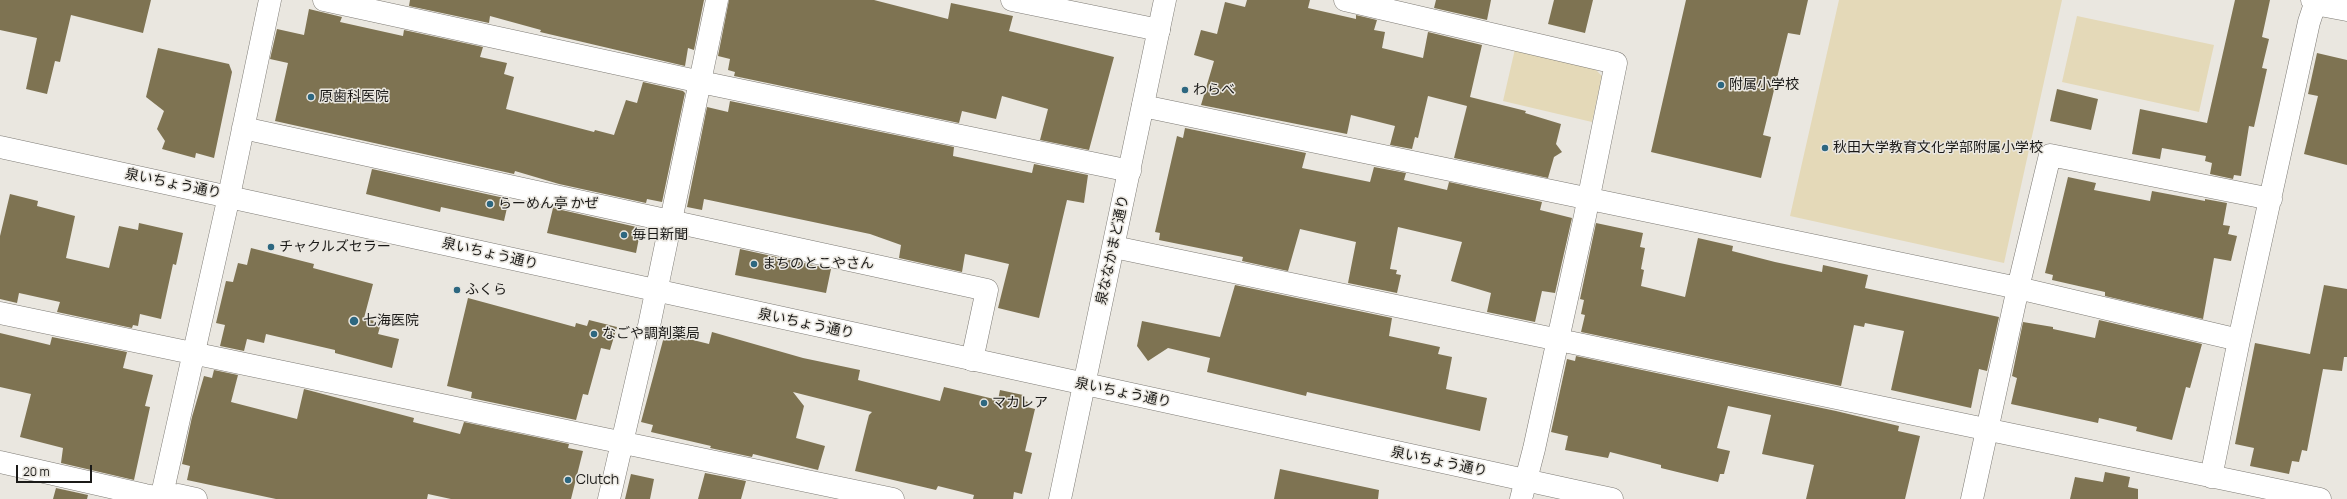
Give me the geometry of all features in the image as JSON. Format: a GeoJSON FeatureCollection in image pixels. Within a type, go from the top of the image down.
{"type":"FeatureCollection","features":[{"type":"Feature","properties":{"kind":"street"},"geometry":{"type":"LineString","coordinates":[[161,498],[229,196],[270,0]]}},
{"type":"Feature","properties":{"kind":"street"},"geometry":{"type":"LineString","coordinates":[[324,0],[700,82],[1130,172]]}},
{"type":"Feature","properties":{"kind":"street"},"geometry":{"type":"LineString","coordinates":[[609,499],[620,443],[656,291],[718,0]]}},
{"type":"Feature","properties":{"kind":"street"},"geometry":{"type":"LineString","coordinates":[[1012,0],[1159,30]]}},
{"type":"Feature","properties":{"kind":"street","name":"泉ななかまど通り"},"geometry":{"type":"LineString","coordinates":[[1060,499],[1165,0]]}},
{"type":"Feature","properties":{"kind":"street"},"geometry":{"type":"LineString","coordinates":[[1345,0],[1408,7],[1616,63],[1588,198],[1523,490]]}},
{"type":"Feature","properties":{"kind":"street"},"geometry":{"type":"LineString","coordinates":[[2212,477],[2239,340],[2314,2],[2347,10]]}},
{"type":"Feature","properties":{"kind":"street"},"geometry":{"type":"LineString","coordinates":[[1143,106],[2018,288],[2239,340]]}},
{"type":"Feature","properties":{"kind":"street"},"geometry":{"type":"LineString","coordinates":[[243,128],[987,290],[972,360]]}},
{"type":"Feature","properties":{"kind":"street","name":"泉いちょう通り"},"geometry":{"type":"LineString","coordinates":[[0,147],[1083,384],[1523,490],[1612,499]]}},
{"type":"Feature","properties":{"kind":"street"},"geometry":{"type":"LineString","coordinates":[[1972,499],[2018,288],[2050,155],[2271,198]]}},
{"type":"Feature","properties":{"kind":"street"},"geometry":{"type":"LineString","coordinates":[[1114,247],[2320,499]]}},
{"type":"Feature","properties":{"kind":"street"},"geometry":{"type":"LineString","coordinates":[[0,313],[893,499]]}},
{"type":"Feature","properties":{"kind":"street"},"geometry":{"type":"LineString","coordinates":[[0,462],[161,498],[178,495],[196,499]]}},
{"type":"Feature","properties":{"kind":"shaded area"},"geometry":{"type":"Polygon","coordinates":[[[1839,0],[2062,0],[2004,263],[1790,216],[1839,0]]]}},
{"type":"Feature","properties":{"kind":"shaded area"},"geometry":{"type":"Polygon","coordinates":[[[2077,16],[2214,45],[2199,112],[2062,82],[2077,16]]]}},
{"type":"Feature","properties":{"kind":"shaded area"},"geometry":{"type":"Polygon","coordinates":[[[1515,49],[1592,66],[1602,76],[1592,122],[1503,101],[1515,49]]]}},
{"type":"Feature","properties":{"kind":"building"},"geometry":{"type":"Polygon","coordinates":[[[0,0],[151,0],[143,33],[71,15],[60,62],[55,61],[47,94],[26,89],[37,38],[0,30],[0,0]]]}},
{"type":"Feature","properties":{"kind":"building"},"geometry":{"type":"Polygon","coordinates":[[[410,0],[704,0],[694,50],[688,48],[685,66],[540,32],[541,30],[490,16],[489,23],[409,6],[410,0]]]}},
{"type":"Feature","properties":{"kind":"building"},"geometry":{"type":"Polygon","coordinates":[[[729,0],[874,0],[948,19],[951,3],[1013,16],[1009,31],[1114,57],[1089,150],[1040,140],[1048,109],[1002,96],[996,119],[962,111],[959,123],[734,76],[735,72],[728,70],[730,59],[718,56],[729,0]]]}},
{"type":"Feature","properties":{"kind":"building"},"geometry":{"type":"Polygon","coordinates":[[[1247,0],[1310,0],[1308,8],[1356,19],[1356,15],[1377,20],[1374,30],[1385,32],[1382,48],[1423,58],[1428,32],[1482,45],[1470,97],[1526,111],[1525,113],[1561,124],[1556,144],[1562,152],[1554,157],[1548,178],[1454,158],[1467,106],[1428,96],[1418,138],[1415,137],[1412,149],[1390,145],[1395,126],[1351,115],[1347,134],[1201,105],[1214,61],[1194,55],[1201,30],[1217,34],[1225,2],[1245,7],[1247,0]]]}},
{"type":"Feature","properties":{"kind":"building"},"geometry":{"type":"Polygon","coordinates":[[[1436,0],[1491,0],[1487,20],[1434,8],[1436,0]]]}},
{"type":"Feature","properties":{"kind":"building"},"geometry":{"type":"Polygon","coordinates":[[[1554,0],[1593,0],[1585,33],[1548,24],[1554,0]]]}},
{"type":"Feature","properties":{"kind":"building","name":"附属小学校"},"geometry":{"type":"Polygon","coordinates":[[[1686,0],[1808,0],[1800,35],[1788,33],[1763,135],[1771,137],[1761,178],[1651,152],[1686,0]]]}},
{"type":"Feature","properties":{"kind":"building"},"geometry":{"type":"Polygon","coordinates":[[[2235,0],[2270,0],[2262,37],[2269,39],[2262,68],[2267,69],[2254,127],[2249,126],[2241,176],[2234,175],[2233,179],[2210,174],[2212,163],[2205,161],[2206,156],[2162,148],[2160,159],[2132,154],[2140,109],[2207,123],[2235,0]]]}},
{"type":"Feature","properties":{"kind":"building"},"geometry":{"type":"Polygon","coordinates":[[[309,9],[342,17],[340,22],[403,36],[404,30],[483,47],[480,57],[507,63],[504,74],[514,77],[506,109],[594,132],[595,130],[614,135],[626,100],[637,103],[643,82],[683,91],[685,93],[662,202],[647,199],[646,203],[559,184],[515,171],[514,174],[275,121],[288,63],[270,59],[277,29],[304,35],[309,9]]]}},
{"type":"Feature","properties":{"kind":"building"},"geometry":{"type":"Polygon","coordinates":[[[158,48],[229,64],[232,72],[214,158],[196,153],[195,158],[162,149],[165,141],[157,129],[164,111],[146,97],[158,48]]]}},
{"type":"Feature","properties":{"kind":"building"},"geometry":{"type":"Polygon","coordinates":[[[2317,53],[2347,60],[2347,165],[2304,154],[2318,96],[2308,94],[2317,53]]]}},
{"type":"Feature","properties":{"kind":"building"},"geometry":{"type":"Polygon","coordinates":[[[2057,89],[2098,99],[2091,130],[2050,121],[2057,89]]]}},
{"type":"Feature","properties":{"kind":"building"},"geometry":{"type":"Polygon","coordinates":[[[730,101],[954,147],[953,156],[1032,173],[1034,164],[1088,175],[1084,203],[1067,200],[1039,318],[998,308],[1009,264],[965,254],[962,272],[899,258],[901,245],[870,234],[704,199],[702,210],[687,207],[707,107],[728,112],[730,101]]]}},
{"type":"Feature","properties":{"kind":"building"},"geometry":{"type":"Polygon","coordinates":[[[1185,128],[1306,153],[1302,168],[1370,182],[1374,167],[1406,173],[1404,180],[1447,190],[1449,182],[1542,202],[1540,210],[1572,218],[1555,293],[1542,291],[1535,322],[1487,312],[1491,293],[1451,281],[1462,242],[1398,227],[1390,269],[1397,270],[1396,274],[1401,275],[1397,293],[1348,283],[1356,242],[1300,229],[1288,271],[1242,261],[1243,257],[1159,240],[1160,233],[1155,232],[1177,136],[1183,138],[1185,128]]]}},
{"type":"Feature","properties":{"kind":"building"},"geometry":{"type":"Polygon","coordinates":[[[372,169],[509,199],[504,221],[441,207],[440,212],[366,194],[372,169]]]}},
{"type":"Feature","properties":{"kind":"building"},"geometry":{"type":"Polygon","coordinates":[[[2068,177],[2096,183],[2094,190],[2150,201],[2152,191],[2205,201],[2205,199],[2227,203],[2223,225],[2230,226],[2228,234],[2237,236],[2231,261],[2214,258],[2203,319],[2105,296],[2105,292],[2052,280],[2053,275],[2045,273],[2068,177]]]}},
{"type":"Feature","properties":{"kind":"building"},"geometry":{"type":"Polygon","coordinates":[[[10,194],[38,201],[37,206],[75,216],[66,258],[109,268],[119,226],[138,230],[139,223],[183,233],[176,265],[173,264],[161,319],[140,314],[138,326],[133,325],[132,328],[57,312],[60,302],[19,293],[17,303],[0,299],[0,236],[10,194]]]}},
{"type":"Feature","properties":{"kind":"building"},"geometry":{"type":"Polygon","coordinates":[[[553,208],[641,228],[636,253],[547,233],[553,208]]]}},
{"type":"Feature","properties":{"kind":"building"},"geometry":{"type":"Polygon","coordinates":[[[1596,223],[1643,233],[1640,247],[1645,248],[1641,269],[1644,270],[1641,286],[1685,297],[1698,238],[1733,246],[1732,251],[1775,262],[1822,272],[1823,265],[1868,275],[1865,288],[1999,317],[1987,371],[1979,369],[1971,408],[1891,390],[1904,331],[1865,323],[1864,327],[1854,325],[1841,386],[1581,332],[1585,315],[1581,314],[1584,300],[1580,299],[1596,223]]]}},
{"type":"Feature","properties":{"kind":"building"},"geometry":{"type":"Polygon","coordinates":[[[251,248],[314,264],[313,268],[373,284],[364,318],[381,323],[378,334],[399,339],[392,368],[335,353],[335,350],[266,334],[264,343],[247,339],[244,351],[220,346],[225,325],[216,323],[226,281],[233,282],[238,263],[247,265],[251,248]]]}},
{"type":"Feature","properties":{"kind":"building"},"geometry":{"type":"Polygon","coordinates":[[[740,249],[831,269],[826,293],[735,275],[740,249]]]}},
{"type":"Feature","properties":{"kind":"building"},"geometry":{"type":"Polygon","coordinates":[[[1235,285],[1392,318],[1389,336],[1440,347],[1438,354],[1452,357],[1446,389],[1487,398],[1480,431],[1307,392],[1306,396],[1207,372],[1210,358],[1168,348],[1148,361],[1137,346],[1142,321],[1220,337],[1235,285]]]}},
{"type":"Feature","properties":{"kind":"building"},"geometry":{"type":"Polygon","coordinates":[[[2324,285],[2347,289],[2347,357],[2344,357],[2342,371],[2323,369],[2307,451],[2302,450],[2299,462],[2292,461],[2289,474],[2250,466],[2254,448],[2235,444],[2255,343],[2310,354],[2324,285]]]}},
{"type":"Feature","properties":{"kind":"building"},"geometry":{"type":"Polygon","coordinates":[[[468,298],[575,327],[576,323],[587,326],[589,320],[617,327],[610,350],[601,348],[588,395],[583,394],[576,420],[471,398],[472,392],[447,386],[468,298]]]}},
{"type":"Feature","properties":{"kind":"building"},"geometry":{"type":"Polygon","coordinates":[[[2099,320],[2202,344],[2190,388],[2186,387],[2172,440],[2136,431],[2137,427],[2099,418],[2098,423],[2011,404],[2017,378],[2012,376],[2023,322],[2053,327],[2053,329],[2095,338],[2099,320]]]}},
{"type":"Feature","properties":{"kind":"building"},"geometry":{"type":"Polygon","coordinates":[[[712,332],[803,358],[860,370],[858,380],[940,401],[944,387],[998,400],[1000,390],[1023,395],[1022,400],[1028,402],[1027,407],[1035,409],[1025,451],[1032,453],[1022,494],[1014,492],[1013,499],[973,499],[974,495],[938,486],[936,490],[855,471],[869,415],[872,412],[793,392],[804,406],[796,438],[825,446],[818,470],[753,454],[752,457],[710,448],[711,446],[651,432],[653,425],[641,422],[665,333],[709,344],[712,332]]]}},
{"type":"Feature","properties":{"kind":"building"},"geometry":{"type":"Polygon","coordinates":[[[0,333],[50,345],[52,337],[127,352],[123,368],[153,375],[145,406],[150,407],[134,480],[61,463],[63,448],[20,437],[31,394],[0,387],[0,333]]]}},
{"type":"Feature","properties":{"kind":"building"},"geometry":{"type":"Polygon","coordinates":[[[1576,356],[1836,411],[1899,426],[1898,431],[1920,436],[1905,499],[1806,499],[1814,465],[1762,454],[1771,415],[1728,406],[1717,448],[1730,451],[1724,474],[1720,474],[1718,482],[1661,468],[1661,465],[1610,452],[1608,458],[1565,450],[1568,436],[1551,432],[1567,359],[1575,361],[1576,356]]]}},
{"type":"Feature","properties":{"kind":"building"},"geometry":{"type":"Polygon","coordinates":[[[214,370],[238,375],[231,402],[297,419],[304,389],[414,418],[413,422],[460,434],[464,422],[569,444],[568,448],[583,451],[571,499],[451,499],[428,494],[427,499],[276,499],[187,480],[190,466],[182,464],[192,417],[204,376],[212,378],[214,370]]]}},
{"type":"Feature","properties":{"kind":"building"},"geometry":{"type":"Polygon","coordinates":[[[1280,469],[1379,490],[1378,499],[1274,499],[1280,469]]]}},
{"type":"Feature","properties":{"kind":"building"},"geometry":{"type":"Polygon","coordinates":[[[2105,472],[2130,477],[2128,487],[2138,489],[2138,499],[2070,499],[2075,477],[2103,482],[2105,472]]]}},
{"type":"Feature","properties":{"kind":"building"},"geometry":{"type":"Polygon","coordinates":[[[705,473],[746,481],[741,499],[698,499],[705,473]]]}},
{"type":"Feature","properties":{"kind":"building"},"geometry":{"type":"Polygon","coordinates":[[[631,474],[654,479],[650,499],[625,499],[631,474]]]}},
{"type":"Feature","properties":{"kind":"building"},"geometry":{"type":"Polygon","coordinates":[[[56,488],[88,495],[87,499],[53,499],[56,488]]]}},
{"type":"Feature","properties":{"kind":"place","name":"附属小学校"},"geometry":{"type":"Point","coordinates":[1721,85]}},
{"type":"Feature","properties":{"kind":"place","name":"わらべ"},"geometry":{"type":"Point","coordinates":[1185,90]}},
{"type":"Feature","properties":{"kind":"place","name":"原歯科医院"},"geometry":{"type":"Point","coordinates":[311,97]}},
{"type":"Feature","properties":{"kind":"place","name":"秋田大学教育文化学部附属小学校"},"geometry":{"type":"Point","coordinates":[1825,148]}},
{"type":"Feature","properties":{"kind":"place","name":"らーめん亭 かぜ"},"geometry":{"type":"Point","coordinates":[490,204]}},
{"type":"Feature","properties":{"kind":"place","name":"毎日新聞"},"geometry":{"type":"Point","coordinates":[624,235]}},
{"type":"Feature","properties":{"kind":"place","name":"チャクルズセラー"},"geometry":{"type":"Point","coordinates":[271,247]}},
{"type":"Feature","properties":{"kind":"place","name":"まちのとこやさん"},"geometry":{"type":"Point","coordinates":[754,264]}},
{"type":"Feature","properties":{"kind":"place","name":"ふくら"},"geometry":{"type":"Point","coordinates":[457,290]}},
{"type":"Feature","properties":{"kind":"place","name":"七海医院"},"geometry":{"type":"Point","coordinates":[354,321]}},
{"type":"Feature","properties":{"kind":"place","name":"なごや調剤薬局"},"geometry":{"type":"Point","coordinates":[594,334]}},
{"type":"Feature","properties":{"kind":"place","name":"マカレア"},"geometry":{"type":"Point","coordinates":[984,403]}},
{"type":"Feature","properties":{"kind":"place","name":"Clutch"},"geometry":{"type":"Point","coordinates":[568,480]}}]}
